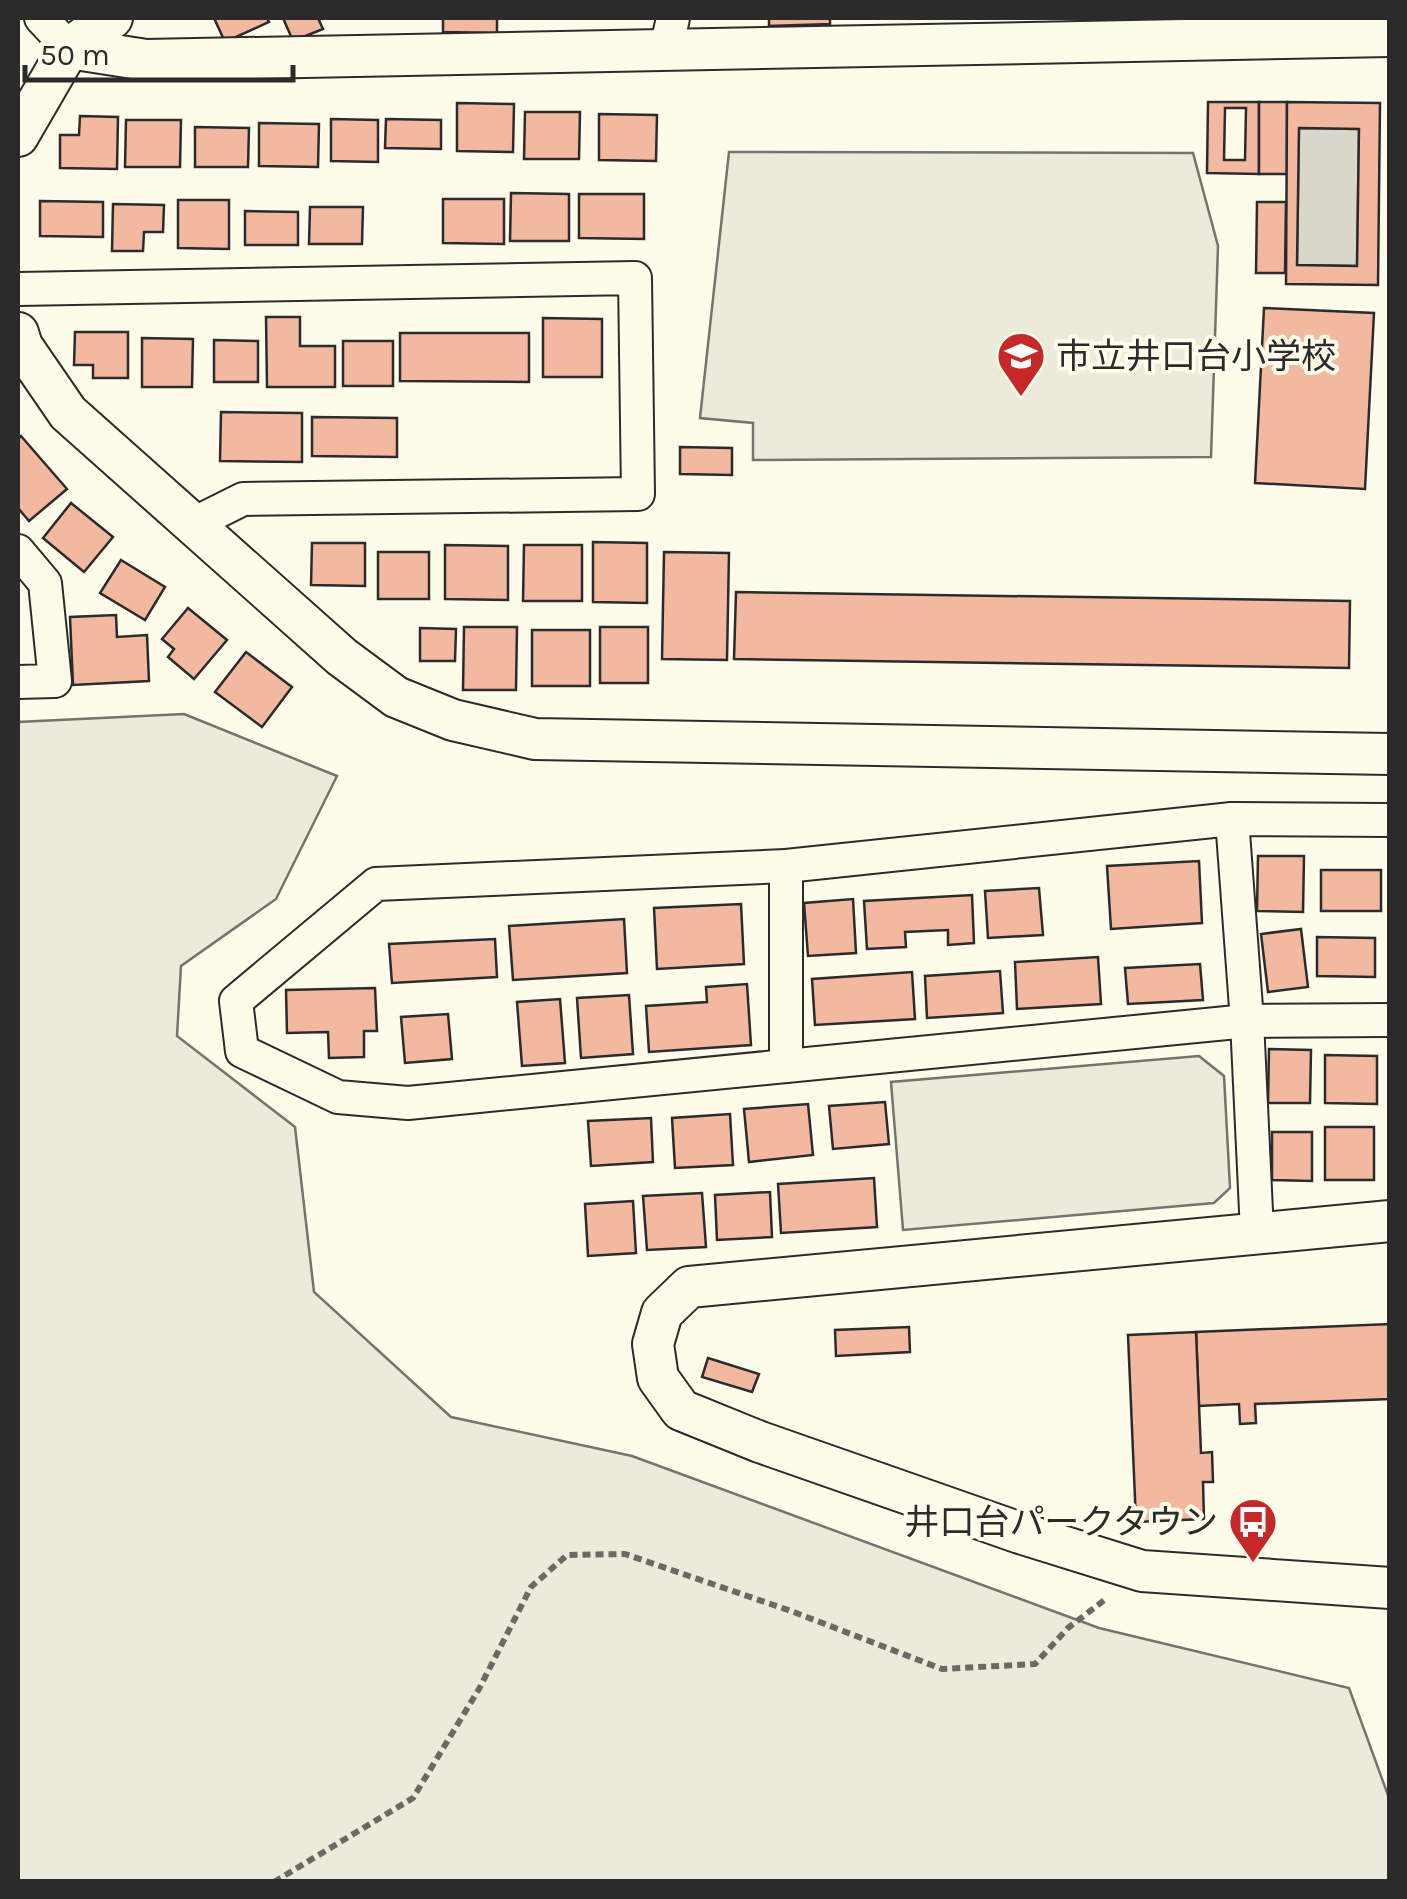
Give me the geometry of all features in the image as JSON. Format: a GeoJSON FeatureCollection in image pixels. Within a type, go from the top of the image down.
{"type":"FeatureCollection","features":[{"type":"Feature","properties":{"kind":"street"},"geometry":{"type":"LineString","coordinates":[[41,18],[69,48],[146,60],[669,34],[1042,31],[1390,36]]}},
{"type":"Feature","properties":{"kind":"street"},"geometry":{"type":"LineString","coordinates":[[18,136],[69,48],[112,18]]}},
{"type":"Feature","properties":{"kind":"street"},"geometry":{"type":"LineString","coordinates":[[18,289],[634,278],[638,494],[243,499],[191,525]]}},
{"type":"Feature","properties":{"kind":"street"},"geometry":{"type":"LineString","coordinates":[[18,333],[22,346],[68,413],[191,525],[342,656],[396,696],[454,720],[535,739],[1390,754]]}},
{"type":"Feature","properties":{"kind":"street"},"geometry":{"type":"LineString","coordinates":[[18,552],[45,583],[55,680],[18,682]]}},
{"type":"Feature","properties":{"kind":"street"},"geometry":{"type":"LineString","coordinates":[[1390,820],[1232,819],[786,866],[376,884],[236,1002],[242,1051],[338,1097],[408,1103],[1247,1020],[1390,1020]]}},
{"type":"Feature","properties":{"kind":"street"},"geometry":{"type":"LineString","coordinates":[[1232,819],[1257,1232]]}},
{"type":"Feature","properties":{"kind":"street"},"geometry":{"type":"LineString","coordinates":[[786,866],[786,1066]]}},
{"type":"Feature","properties":{"kind":"street"},"geometry":{"type":"LineString","coordinates":[[1390,1221],[689,1287],[662,1313],[653,1344],[658,1378],[682,1410],[760,1442],[1020,1533],[1142,1571],[1390,1588]]}},
{"type":"Feature","properties":{"kind":"path"},"geometry":{"type":"LineString","coordinates":[[274,1882],[413,1798],[479,1689],[530,1587],[567,1555],[625,1554],[942,1668],[1035,1664],[1068,1628],[1142,1571]]}},
{"type":"Feature","properties":{"kind":"shaded area"},"geometry":{"type":"Polygon","coordinates":[[[1299,128],[1359,129],[1357,266],[1297,265],[1299,128]]]}},
{"type":"Feature","properties":{"kind":"shaded area"},"geometry":{"type":"Polygon","coordinates":[[[729,152],[1193,153],[1218,246],[1211,457],[753,460],[753,423],[700,418],[729,152]]]}},
{"type":"Feature","properties":{"kind":"shaded area"},"geometry":{"type":"Polygon","coordinates":[[[184,714],[337,776],[276,899],[181,966],[177,1036],[295,1127],[314,1292],[451,1417],[632,1456],[1099,1628],[1349,1688],[1389,1798],[1389,1881],[18,1881],[18,722],[184,714]]]}},
{"type":"Feature","properties":{"kind":"shaded area"},"geometry":{"type":"Polygon","coordinates":[[[1199,1056],[1224,1076],[1230,1188],[1214,1203],[903,1230],[891,1082],[1199,1056]]]}},
{"type":"Feature","properties":{"kind":"building"},"geometry":{"type":"Polygon","coordinates":[[[214,18],[267,18],[269,22],[225,42],[214,18]]]}},
{"type":"Feature","properties":{"kind":"building"},"geometry":{"type":"Polygon","coordinates":[[[283,18],[318,18],[323,29],[293,41],[283,18]]]}},
{"type":"Feature","properties":{"kind":"building"},"geometry":{"type":"Polygon","coordinates":[[[443,18],[497,18],[497,33],[443,32],[443,18]]]}},
{"type":"Feature","properties":{"kind":"building"},"geometry":{"type":"Polygon","coordinates":[[[769,18],[830,18],[830,24],[769,26],[769,18]]]}},
{"type":"Feature","properties":{"kind":"building"},"geometry":{"type":"Polygon","coordinates":[[[1208,102],[1259,102],[1259,174],[1207,173],[1208,102]],[[1225,108],[1224,160],[1245,160],[1246,108],[1225,108]]]}},
{"type":"Feature","properties":{"kind":"building"},"geometry":{"type":"Polygon","coordinates":[[[1259,102],[1287,102],[1287,174],[1259,174],[1259,102]]]}},
{"type":"Feature","properties":{"kind":"building"},"geometry":{"type":"Polygon","coordinates":[[[1287,102],[1380,103],[1378,285],[1286,284],[1287,102]],[[1299,128],[1297,265],[1357,266],[1359,129],[1299,128]]]}},
{"type":"Feature","properties":{"kind":"building"},"geometry":{"type":"Polygon","coordinates":[[[457,103],[514,104],[513,152],[457,151],[457,103]]]}},
{"type":"Feature","properties":{"kind":"building"},"geometry":{"type":"Polygon","coordinates":[[[525,112],[580,112],[579,159],[524,159],[525,112]]]}},
{"type":"Feature","properties":{"kind":"building"},"geometry":{"type":"Polygon","coordinates":[[[599,114],[657,115],[656,161],[599,160],[599,114]]]}},
{"type":"Feature","properties":{"kind":"building"},"geometry":{"type":"Polygon","coordinates":[[[80,116],[118,117],[117,169],[60,168],[60,135],[79,135],[80,116]]]}},
{"type":"Feature","properties":{"kind":"building"},"geometry":{"type":"Polygon","coordinates":[[[331,119],[378,120],[378,162],[331,161],[331,119]]]}},
{"type":"Feature","properties":{"kind":"building"},"geometry":{"type":"Polygon","coordinates":[[[386,119],[441,120],[441,149],[385,148],[386,119]]]}},
{"type":"Feature","properties":{"kind":"building"},"geometry":{"type":"Polygon","coordinates":[[[126,120],[181,120],[180,167],[125,167],[126,120]]]}},
{"type":"Feature","properties":{"kind":"building"},"geometry":{"type":"Polygon","coordinates":[[[259,123],[319,124],[318,167],[259,166],[259,123]]]}},
{"type":"Feature","properties":{"kind":"building"},"geometry":{"type":"Polygon","coordinates":[[[195,127],[249,128],[248,167],[195,167],[195,127]]]}},
{"type":"Feature","properties":{"kind":"building"},"geometry":{"type":"Polygon","coordinates":[[[511,193],[569,194],[569,241],[510,241],[511,193]]]}},
{"type":"Feature","properties":{"kind":"building"},"geometry":{"type":"Polygon","coordinates":[[[579,194],[644,194],[644,239],[579,238],[579,194]]]}},
{"type":"Feature","properties":{"kind":"building"},"geometry":{"type":"Polygon","coordinates":[[[443,199],[504,199],[504,244],[443,243],[443,199]]]}},
{"type":"Feature","properties":{"kind":"building"},"geometry":{"type":"Polygon","coordinates":[[[178,200],[229,200],[229,249],[178,248],[178,200]]]}},
{"type":"Feature","properties":{"kind":"building"},"geometry":{"type":"Polygon","coordinates":[[[40,201],[103,202],[103,237],[40,236],[40,201]]]}},
{"type":"Feature","properties":{"kind":"building"},"geometry":{"type":"Polygon","coordinates":[[[1257,202],[1286,202],[1285,273],[1256,273],[1257,202]]]}},
{"type":"Feature","properties":{"kind":"building"},"geometry":{"type":"Polygon","coordinates":[[[113,204],[164,205],[163,232],[144,232],[143,251],[112,251],[113,204]]]}},
{"type":"Feature","properties":{"kind":"building"},"geometry":{"type":"Polygon","coordinates":[[[310,207],[363,207],[362,244],[309,244],[310,207]]]}},
{"type":"Feature","properties":{"kind":"building"},"geometry":{"type":"Polygon","coordinates":[[[245,211],[298,212],[298,245],[245,245],[245,211]]]}},
{"type":"Feature","properties":{"kind":"building"},"geometry":{"type":"Polygon","coordinates":[[[1264,308],[1374,313],[1365,489],[1255,483],[1264,308]]]}},
{"type":"Feature","properties":{"kind":"building"},"geometry":{"type":"Polygon","coordinates":[[[266,317],[300,317],[300,346],[335,346],[335,387],[267,387],[266,317]]]}},
{"type":"Feature","properties":{"kind":"building"},"geometry":{"type":"Polygon","coordinates":[[[543,318],[602,319],[602,377],[543,377],[543,318]]]}},
{"type":"Feature","properties":{"kind":"building"},"geometry":{"type":"Polygon","coordinates":[[[75,332],[128,332],[128,378],[93,378],[93,365],[74,365],[75,332]]]}},
{"type":"Feature","properties":{"kind":"building"},"geometry":{"type":"Polygon","coordinates":[[[400,333],[529,333],[529,382],[400,381],[400,333]]]}},
{"type":"Feature","properties":{"kind":"building"},"geometry":{"type":"Polygon","coordinates":[[[142,338],[193,339],[192,387],[142,387],[142,338]]]}},
{"type":"Feature","properties":{"kind":"building"},"geometry":{"type":"Polygon","coordinates":[[[214,340],[258,341],[258,382],[214,382],[214,340]]]}},
{"type":"Feature","properties":{"kind":"building"},"geometry":{"type":"Polygon","coordinates":[[[343,341],[393,341],[393,386],[343,386],[343,341]]]}},
{"type":"Feature","properties":{"kind":"building"},"geometry":{"type":"Polygon","coordinates":[[[221,412],[302,413],[302,462],[220,461],[221,412]]]}},
{"type":"Feature","properties":{"kind":"building"},"geometry":{"type":"Polygon","coordinates":[[[312,417],[397,418],[397,457],[312,456],[312,417]]]}},
{"type":"Feature","properties":{"kind":"building"},"geometry":{"type":"Polygon","coordinates":[[[21,436],[67,489],[29,521],[18,508],[21,436]]]}},
{"type":"Feature","properties":{"kind":"building"},"geometry":{"type":"Polygon","coordinates":[[[680,447],[732,448],[732,475],[680,474],[680,447]]]}},
{"type":"Feature","properties":{"kind":"building"},"geometry":{"type":"Polygon","coordinates":[[[71,503],[113,537],[84,572],[43,538],[71,503]]]}},
{"type":"Feature","properties":{"kind":"building"},"geometry":{"type":"Polygon","coordinates":[[[593,542],[647,543],[647,603],[593,602],[593,542]]]}},
{"type":"Feature","properties":{"kind":"building"},"geometry":{"type":"Polygon","coordinates":[[[312,543],[365,543],[365,586],[311,585],[312,543]]]}},
{"type":"Feature","properties":{"kind":"building"},"geometry":{"type":"Polygon","coordinates":[[[445,545],[508,546],[508,600],[445,599],[445,545]]]}},
{"type":"Feature","properties":{"kind":"building"},"geometry":{"type":"Polygon","coordinates":[[[524,545],[582,545],[582,601],[523,601],[524,545]]]}},
{"type":"Feature","properties":{"kind":"building"},"geometry":{"type":"Polygon","coordinates":[[[378,552],[429,552],[429,599],[378,599],[378,552]]]}},
{"type":"Feature","properties":{"kind":"building"},"geometry":{"type":"Polygon","coordinates":[[[664,552],[729,553],[727,660],[662,659],[664,552]]]}},
{"type":"Feature","properties":{"kind":"building"},"geometry":{"type":"Polygon","coordinates":[[[121,560],[165,587],[145,620],[100,593],[121,560]]]}},
{"type":"Feature","properties":{"kind":"building"},"geometry":{"type":"Polygon","coordinates":[[[736,592],[1350,601],[1349,668],[734,659],[736,592]]]}},
{"type":"Feature","properties":{"kind":"building"},"geometry":{"type":"Polygon","coordinates":[[[188,608],[227,640],[194,679],[168,657],[174,649],[162,639],[188,608]]]}},
{"type":"Feature","properties":{"kind":"building"},"geometry":{"type":"Polygon","coordinates":[[[116,615],[117,637],[147,635],[149,681],[73,685],[70,617],[116,615]]]}},
{"type":"Feature","properties":{"kind":"building"},"geometry":{"type":"Polygon","coordinates":[[[464,627],[517,627],[516,690],[463,690],[464,627]]]}},
{"type":"Feature","properties":{"kind":"building"},"geometry":{"type":"Polygon","coordinates":[[[600,627],[648,627],[648,683],[600,683],[600,627]]]}},
{"type":"Feature","properties":{"kind":"building"},"geometry":{"type":"Polygon","coordinates":[[[420,628],[456,629],[455,661],[420,661],[420,628]]]}},
{"type":"Feature","properties":{"kind":"building"},"geometry":{"type":"Polygon","coordinates":[[[532,630],[590,630],[590,686],[532,686],[532,630]]]}},
{"type":"Feature","properties":{"kind":"building"},"geometry":{"type":"Polygon","coordinates":[[[246,652],[292,687],[262,727],[215,692],[246,652]]]}},
{"type":"Feature","properties":{"kind":"building"},"geometry":{"type":"Polygon","coordinates":[[[1258,856],[1304,856],[1303,912],[1257,911],[1258,856]]]}},
{"type":"Feature","properties":{"kind":"building"},"geometry":{"type":"Polygon","coordinates":[[[1199,861],[1202,923],[1111,929],[1107,866],[1199,861]]]}},
{"type":"Feature","properties":{"kind":"building"},"geometry":{"type":"Polygon","coordinates":[[[1321,870],[1381,870],[1381,911],[1321,911],[1321,870]]]}},
{"type":"Feature","properties":{"kind":"building"},"geometry":{"type":"Polygon","coordinates":[[[1039,888],[1043,935],[988,938],[985,891],[1039,888]]]}},
{"type":"Feature","properties":{"kind":"building"},"geometry":{"type":"Polygon","coordinates":[[[972,895],[974,943],[948,945],[948,930],[905,932],[906,947],[867,949],[864,901],[972,895]]]}},
{"type":"Feature","properties":{"kind":"building"},"geometry":{"type":"Polygon","coordinates":[[[853,899],[856,953],[808,956],[804,903],[853,899]]]}},
{"type":"Feature","properties":{"kind":"building"},"geometry":{"type":"Polygon","coordinates":[[[741,904],[744,964],[657,969],[654,908],[741,904]]]}},
{"type":"Feature","properties":{"kind":"building"},"geometry":{"type":"Polygon","coordinates":[[[624,919],[627,973],[513,980],[509,926],[624,919]]]}},
{"type":"Feature","properties":{"kind":"building"},"geometry":{"type":"Polygon","coordinates":[[[1301,929],[1308,987],[1268,992],[1261,934],[1301,929]]]}},
{"type":"Feature","properties":{"kind":"building"},"geometry":{"type":"Polygon","coordinates":[[[1317,937],[1375,938],[1375,977],[1317,976],[1317,937]]]}},
{"type":"Feature","properties":{"kind":"building"},"geometry":{"type":"Polygon","coordinates":[[[495,939],[497,977],[392,983],[389,944],[495,939]]]}},
{"type":"Feature","properties":{"kind":"building"},"geometry":{"type":"Polygon","coordinates":[[[1098,957],[1101,1004],[1017,1009],[1015,962],[1098,957]]]}},
{"type":"Feature","properties":{"kind":"building"},"geometry":{"type":"Polygon","coordinates":[[[1200,964],[1203,1000],[1128,1004],[1125,968],[1200,964]]]}},
{"type":"Feature","properties":{"kind":"building"},"geometry":{"type":"Polygon","coordinates":[[[1000,971],[1003,1013],[927,1018],[925,976],[1000,971]]]}},
{"type":"Feature","properties":{"kind":"building"},"geometry":{"type":"Polygon","coordinates":[[[912,972],[915,1019],[815,1025],[812,979],[912,972]]]}},
{"type":"Feature","properties":{"kind":"building"},"geometry":{"type":"Polygon","coordinates":[[[747,984],[751,1045],[649,1052],[646,1006],[707,1002],[706,987],[747,984]]]}},
{"type":"Feature","properties":{"kind":"building"},"geometry":{"type":"Polygon","coordinates":[[[375,988],[377,1031],[364,1031],[364,1057],[329,1058],[328,1032],[287,1033],[286,990],[375,988]]]}},
{"type":"Feature","properties":{"kind":"building"},"geometry":{"type":"Polygon","coordinates":[[[629,995],[633,1054],[581,1058],[577,998],[629,995]]]}},
{"type":"Feature","properties":{"kind":"building"},"geometry":{"type":"Polygon","coordinates":[[[560,999],[565,1063],[522,1066],[517,1002],[560,999]]]}},
{"type":"Feature","properties":{"kind":"building"},"geometry":{"type":"Polygon","coordinates":[[[448,1014],[452,1059],[405,1063],[401,1017],[448,1014]]]}},
{"type":"Feature","properties":{"kind":"building"},"geometry":{"type":"Polygon","coordinates":[[[1269,1049],[1311,1050],[1310,1103],[1268,1103],[1269,1049]]]}},
{"type":"Feature","properties":{"kind":"building"},"geometry":{"type":"Polygon","coordinates":[[[1325,1055],[1377,1056],[1377,1104],[1325,1103],[1325,1055]]]}},
{"type":"Feature","properties":{"kind":"building"},"geometry":{"type":"Polygon","coordinates":[[[885,1102],[889,1144],[833,1149],[829,1106],[885,1102]]]}},
{"type":"Feature","properties":{"kind":"building"},"geometry":{"type":"Polygon","coordinates":[[[808,1104],[813,1155],[749,1162],[744,1109],[808,1104]]]}},
{"type":"Feature","properties":{"kind":"building"},"geometry":{"type":"Polygon","coordinates":[[[730,1114],[733,1165],[675,1168],[672,1118],[730,1114]]]}},
{"type":"Feature","properties":{"kind":"building"},"geometry":{"type":"Polygon","coordinates":[[[651,1118],[653,1162],[591,1166],[588,1121],[651,1118]]]}},
{"type":"Feature","properties":{"kind":"building"},"geometry":{"type":"Polygon","coordinates":[[[1325,1127],[1374,1127],[1374,1180],[1325,1180],[1325,1127]]]}},
{"type":"Feature","properties":{"kind":"building"},"geometry":{"type":"Polygon","coordinates":[[[1272,1132],[1312,1132],[1312,1181],[1272,1180],[1272,1132]]]}},
{"type":"Feature","properties":{"kind":"building"},"geometry":{"type":"Polygon","coordinates":[[[874,1178],[877,1227],[781,1233],[778,1184],[874,1178]]]}},
{"type":"Feature","properties":{"kind":"building"},"geometry":{"type":"Polygon","coordinates":[[[770,1192],[772,1237],[717,1240],[715,1195],[770,1192]]]}},
{"type":"Feature","properties":{"kind":"building"},"geometry":{"type":"Polygon","coordinates":[[[702,1193],[706,1247],[647,1250],[643,1196],[702,1193]]]}},
{"type":"Feature","properties":{"kind":"building"},"geometry":{"type":"Polygon","coordinates":[[[633,1201],[636,1253],[588,1256],[585,1204],[633,1201]]]}},
{"type":"Feature","properties":{"kind":"building"},"geometry":{"type":"Polygon","coordinates":[[[1390,1324],[1390,1399],[1255,1404],[1256,1423],[1240,1424],[1239,1404],[1199,1406],[1196,1332],[1390,1324]]]}},
{"type":"Feature","properties":{"kind":"building"},"geometry":{"type":"Polygon","coordinates":[[[909,1327],[910,1352],[836,1356],[835,1330],[909,1327]]]}},
{"type":"Feature","properties":{"kind":"building"},"geometry":{"type":"Polygon","coordinates":[[[1196,1332],[1201,1453],[1212,1452],[1213,1482],[1203,1482],[1204,1519],[1136,1522],[1128,1335],[1196,1332]]]}},
{"type":"Feature","properties":{"kind":"building"},"geometry":{"type":"Polygon","coordinates":[[[708,1358],[759,1374],[752,1392],[702,1377],[708,1358]]]}},
{"type":"Feature","properties":{"kind":"place","name":"市立井口台小学校"},"geometry":{"type":"Point","coordinates":[1021,398]}},
{"type":"Feature","properties":{"kind":"place","name":"井口台パークタウン"},"geometry":{"type":"Point","coordinates":[1253,1564]}}]}
